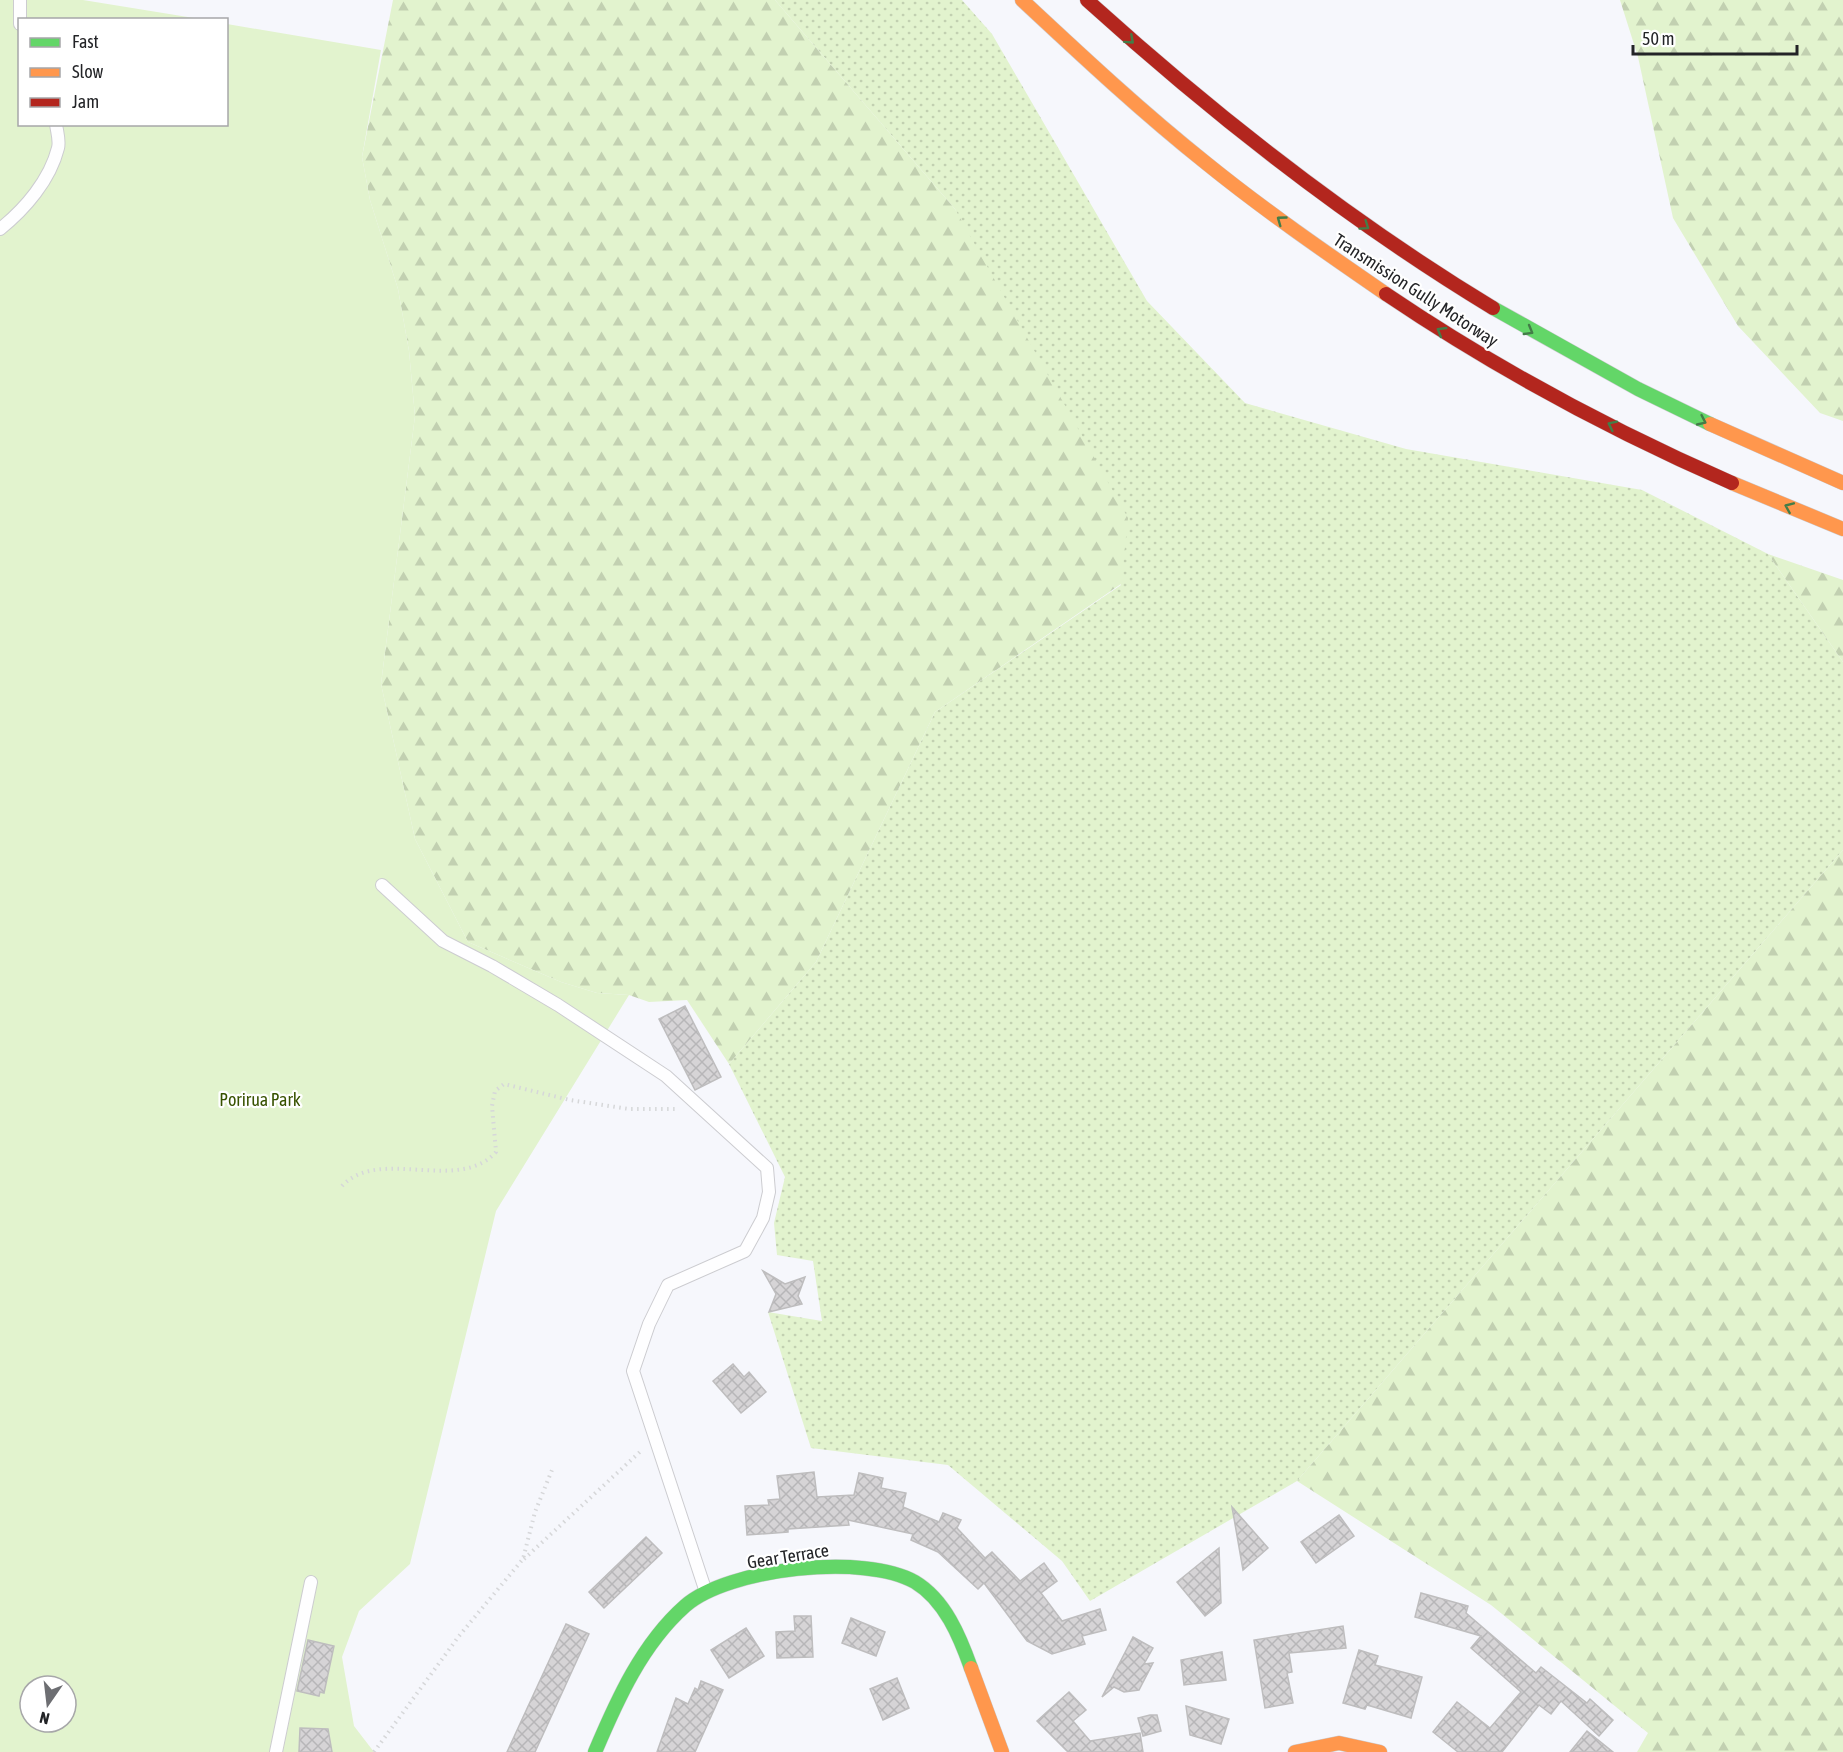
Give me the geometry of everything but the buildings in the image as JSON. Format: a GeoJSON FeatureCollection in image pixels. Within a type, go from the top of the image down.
{"type":"FeatureCollection","features":[{"type":"Feature","properties":{"kind":"main road","name":"Transmission Gully Motorway"},"geometry":{"type":"LineString","coordinates":[[1022,0],[1068,45],[1158,124],[1242,192],[1437,328],[1571,405],[1694,465],[1843,529]]}},
{"type":"Feature","properties":{"kind":"main road","name":"Transmission Gully Motorway"},"geometry":{"type":"LineString","coordinates":[[1087,0],[1173,78],[1251,143],[1317,192],[1442,278],[1557,348],[1618,380],[1777,456],[1843,483]]}},
{"type":"Feature","properties":{"kind":"main road","name":"Gear Terrace"},"geometry":{"type":"LineString","coordinates":[[595,1752],[610,1716],[645,1656],[670,1621],[705,1590],[786,1571],[843,1566],[889,1573],[917,1583],[936,1601],[954,1627],[1002,1752]]}},
{"type":"Feature","properties":{"kind":"main road"},"geometry":{"type":"LineString","coordinates":[[1295,1752],[1340,1743],[1380,1752]]}},
{"type":"Feature","properties":{"kind":"lane"},"geometry":{"type":"LineString","coordinates":[[20,0],[20,18]]}},
{"type":"Feature","properties":{"kind":"lane"},"geometry":{"type":"LineString","coordinates":[[0,229],[26,206],[50,170],[59,146],[56,126]]}},
{"type":"Feature","properties":{"kind":"lane"},"geometry":{"type":"LineString","coordinates":[[382,885],[443,941],[492,966],[622,1044],[666,1076],[767,1168],[769,1192],[763,1218],[744,1251],[668,1285],[649,1324],[633,1371],[705,1590]]}},
{"type":"Feature","properties":{"kind":"lane"},"geometry":{"type":"LineString","coordinates":[[276,1752],[311,1582]]}},
{"type":"Feature","properties":{"kind":"path"},"geometry":{"type":"LineString","coordinates":[[342,1186],[350,1178],[379,1170],[470,1170],[485,1164],[496,1152],[492,1106],[495,1091],[504,1084],[570,1100],[630,1109],[702,1110]]}},
{"type":"Feature","properties":{"kind":"path"},"geometry":{"type":"LineString","coordinates":[[374,1752],[459,1636],[523,1559],[655,1438]]}},
{"type":"Feature","properties":{"kind":"path"},"geometry":{"type":"LineString","coordinates":[[523,1559],[535,1512],[552,1470]]}},
{"type":"Feature","properties":{"kind":"green space","name":"Porirua Park"},"geometry":{"type":"Polygon","coordinates":[[[0,0],[83,0],[194,18],[18,18],[18,126],[228,126],[228,24],[381,50],[362,157],[370,200],[398,289],[409,351],[415,416],[381,684],[415,839],[468,942],[561,982],[597,993],[629,995],[496,1211],[410,1564],[359,1611],[342,1657],[354,1726],[374,1752],[0,1752],[0,0]]]}},
{"type":"Feature","properties":{"kind":"green space"},"geometry":{"type":"Polygon","coordinates":[[[393,0],[775,0],[955,209],[1128,518],[1121,584],[935,712],[816,962],[729,1064],[687,1000],[649,1002],[629,995],[597,993],[561,982],[468,942],[415,839],[381,684],[415,416],[409,351],[398,289],[370,200],[362,157],[393,0]]]}},
{"type":"Feature","properties":{"kind":"green space"},"geometry":{"type":"Polygon","coordinates":[[[775,0],[962,0],[992,34],[1147,301],[1245,403],[1406,449],[1642,490],[1768,554],[1843,662],[1843,850],[1297,1481],[1090,1601],[1062,1561],[948,1465],[811,1448],[768,1312],[822,1321],[813,1261],[777,1255],[774,1223],[785,1177],[729,1064],[816,962],[935,712],[1121,585],[955,209],[775,0]]]}},
{"type":"Feature","properties":{"kind":"green space"},"geometry":{"type":"Polygon","coordinates":[[[1620,0],[1843,0],[1843,421],[1820,413],[1738,326],[1673,218],[1638,57],[1620,0]]]}},
{"type":"Feature","properties":{"kind":"green space"},"geometry":{"type":"Polygon","coordinates":[[[1768,554],[1843,580],[1843,662],[1768,554]]]}},
{"type":"Feature","properties":{"kind":"green space"},"geometry":{"type":"Polygon","coordinates":[[[1843,850],[1843,1752],[1637,1752],[1648,1733],[1491,1605],[1297,1481],[1843,850]]]}},
{"type":"Feature","properties":{"kind":"traffic: fast"},"geometry":{"type":"LineString","coordinates":[[1493,308],[1638,389],[1710,424]]}},
{"type":"Feature","properties":{"kind":"traffic: fast"},"geometry":{"type":"LineString","coordinates":[[595,1752],[632,1674],[643,1655],[670,1621],[685,1606],[705,1593],[732,1582],[763,1574],[797,1569],[864,1568],[893,1573],[915,1582],[926,1590],[943,1609],[962,1644],[971,1668]]}},
{"type":"Feature","properties":{"kind":"traffic: slow"},"geometry":{"type":"LineString","coordinates":[[1022,0],[1182,144],[1272,214],[1386,294]]}},
{"type":"Feature","properties":{"kind":"traffic: slow"},"geometry":{"type":"LineString","coordinates":[[1710,424],[1843,483]]}},
{"type":"Feature","properties":{"kind":"traffic: slow"},"geometry":{"type":"LineString","coordinates":[[1732,483],[1843,529]]}},
{"type":"Feature","properties":{"kind":"traffic: slow"},"geometry":{"type":"LineString","coordinates":[[971,1668],[1002,1752]]}},
{"type":"Feature","properties":{"kind":"traffic: slow"},"geometry":{"type":"LineString","coordinates":[[1295,1752],[1339,1743],[1380,1752]]}},
{"type":"Feature","properties":{"kind":"traffic: jam"},"geometry":{"type":"LineString","coordinates":[[1087,0],[1183,84],[1282,164],[1385,238],[1493,308]]}},
{"type":"Feature","properties":{"kind":"traffic: jam"},"geometry":{"type":"LineString","coordinates":[[1386,294],[1469,347],[1555,396],[1643,442],[1732,483]]}}]}
